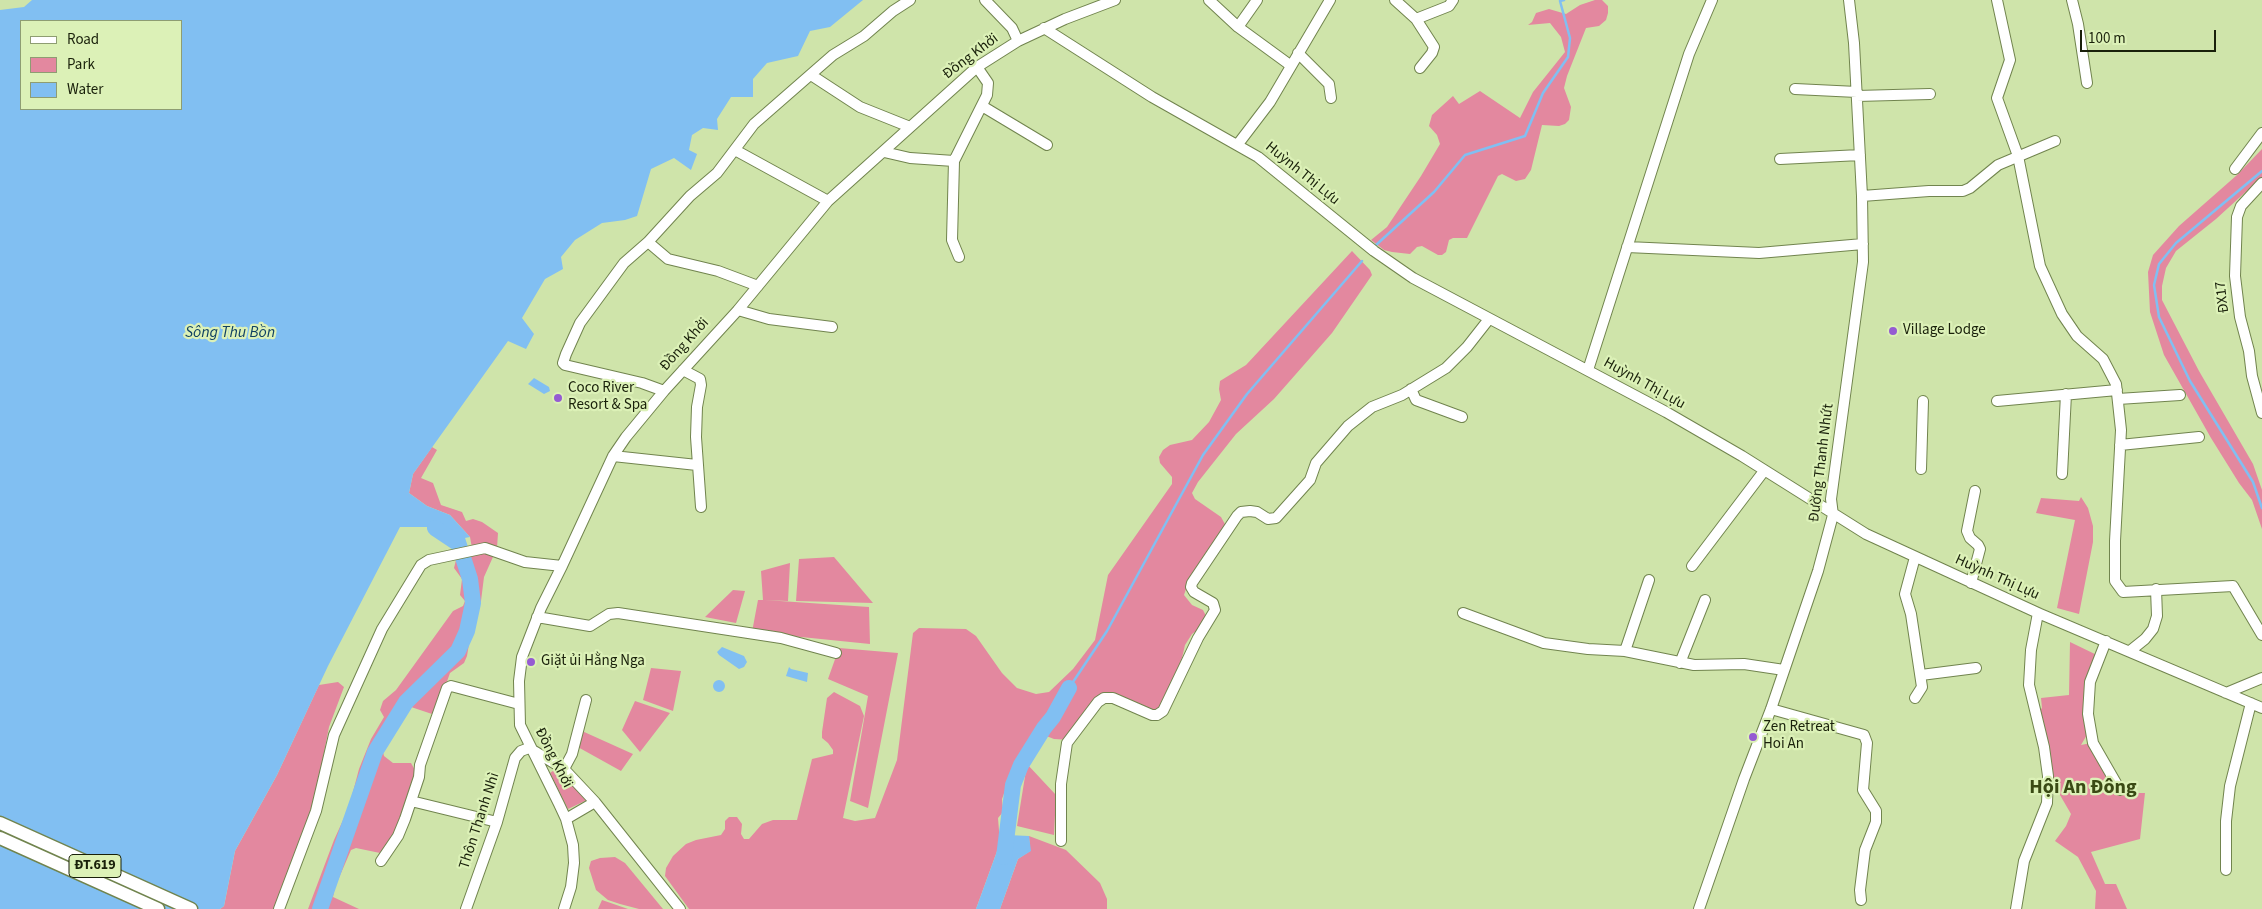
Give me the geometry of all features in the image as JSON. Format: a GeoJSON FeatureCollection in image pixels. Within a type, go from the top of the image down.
{"type":"FeatureCollection","features":[{"type":"Feature","properties":{"kind":"main road","name":"ĐT.619"},"geometry":{"type":"LineString","coordinates":[[0,823],[191,909]]}},
{"type":"Feature","properties":{"kind":"main road","name":"ĐT.619"},"geometry":{"type":"LineString","coordinates":[[0,838],[158,909]]}},
{"type":"Feature","properties":{"kind":"street"},"geometry":{"type":"LineString","coordinates":[[664,391],[642,383],[571,368],[563,363],[573,338],[592,306],[624,263],[648,242],[690,196],[717,174],[754,124],[833,55],[864,36],[893,11],[910,0]]}},
{"type":"Feature","properties":{"kind":"street"},"geometry":{"type":"LineString","coordinates":[[984,0],[1012,28],[1018,41]]}},
{"type":"Feature","properties":{"kind":"street","name":"Đồng Khởi"},"geometry":{"type":"LineString","coordinates":[[564,909],[571,887],[574,863],[573,845],[566,819],[520,725],[518,704],[522,657],[537,617],[612,456],[626,436],[664,391],[738,310],[828,201],[977,67],[1018,41],[1044,28],[1115,0]]}},
{"type":"Feature","properties":{"kind":"street"},"geometry":{"type":"LineString","coordinates":[[1209,0],[1238,27],[1290,65]]}},
{"type":"Feature","properties":{"kind":"street"},"geometry":{"type":"LineString","coordinates":[[1238,27],[1258,0]]}},
{"type":"Feature","properties":{"kind":"street"},"geometry":{"type":"LineString","coordinates":[[1238,144],[1270,102],[1290,65],[1330,0]]}},
{"type":"Feature","properties":{"kind":"street"},"geometry":{"type":"LineString","coordinates":[[1395,0],[1416,19],[1434,49],[1420,68]]}},
{"type":"Feature","properties":{"kind":"street"},"geometry":{"type":"LineString","coordinates":[[1416,19],[1449,6],[1453,0]]}},
{"type":"Feature","properties":{"kind":"street"},"geometry":{"type":"LineString","coordinates":[[1588,370],[1689,54],[1712,0]]}},
{"type":"Feature","properties":{"kind":"street","name":"Đường Thanh Nhứt"},"geometry":{"type":"LineString","coordinates":[[1699,909],[1744,779],[1772,709],[1818,571],[1833,515],[1831,499],[1860,281],[1863,244],[1857,94],[1850,0]]}},
{"type":"Feature","properties":{"kind":"street"},"geometry":{"type":"LineString","coordinates":[[1997,0],[2010,60],[1997,98],[2018,156],[2040,266],[2062,314],[2077,336],[2103,359],[2116,384],[2120,445],[2115,582],[2123,592],[2233,586],[2262,634]]}},
{"type":"Feature","properties":{"kind":"street"},"geometry":{"type":"LineString","coordinates":[[2072,0],[2088,83]]}},
{"type":"Feature","properties":{"kind":"street","name":"Huỳnh Thị Lựu"},"geometry":{"type":"LineString","coordinates":[[1044,28],[1152,97],[1238,144],[1278,171],[1384,258],[1438,292],[1666,412],[1866,534],[2038,613],[2262,708]]}},
{"type":"Feature","properties":{"kind":"street"},"geometry":{"type":"LineString","coordinates":[[1298,53],[1329,84],[1331,98]]}},
{"type":"Feature","properties":{"kind":"street"},"geometry":{"type":"LineString","coordinates":[[959,257],[952,240],[954,161],[987,95],[988,83],[977,67]]}},
{"type":"Feature","properties":{"kind":"street"},"geometry":{"type":"LineString","coordinates":[[811,76],[865,110],[910,127]]}},
{"type":"Feature","properties":{"kind":"street"},"geometry":{"type":"LineString","coordinates":[[1795,89],[1857,94],[1930,94]]}},
{"type":"Feature","properties":{"kind":"street"},"geometry":{"type":"LineString","coordinates":[[982,106],[1047,145]]}},
{"type":"Feature","properties":{"kind":"street"},"geometry":{"type":"LineString","coordinates":[[2235,169],[2262,133]]}},
{"type":"Feature","properties":{"kind":"street"},"geometry":{"type":"LineString","coordinates":[[1862,196],[1930,191],[1963,191],[1970,188],[1998,165],[2055,141]]}},
{"type":"Feature","properties":{"kind":"street"},"geometry":{"type":"LineString","coordinates":[[735,150],[828,201]]}},
{"type":"Feature","properties":{"kind":"street"},"geometry":{"type":"LineString","coordinates":[[884,152],[910,158],[954,161]]}},
{"type":"Feature","properties":{"kind":"street"},"geometry":{"type":"LineString","coordinates":[[1780,159],[1860,154]]}},
{"type":"Feature","properties":{"kind":"street","name":"ĐX17"},"geometry":{"type":"LineString","coordinates":[[2262,183],[2241,206],[2237,217],[2235,276],[2240,317],[2262,413]]}},
{"type":"Feature","properties":{"kind":"street"},"geometry":{"type":"LineString","coordinates":[[648,242],[668,259],[718,271],[758,286]]}},
{"type":"Feature","properties":{"kind":"street"},"geometry":{"type":"LineString","coordinates":[[1627,247],[1759,253],[1863,244]]}},
{"type":"Feature","properties":{"kind":"street"},"geometry":{"type":"LineString","coordinates":[[738,310],[769,319],[832,327]]}},
{"type":"Feature","properties":{"kind":"street"},"geometry":{"type":"LineString","coordinates":[[1061,841],[1061,784],[1067,743],[1104,698],[1113,698],[1152,715],[1158,715],[1163,711],[1198,638],[1215,610],[1214,605],[1196,594],[1192,585],[1238,515],[1242,512],[1253,511],[1268,519],[1276,518],[1310,480],[1316,464],[1348,426],[1372,408],[1411,389],[1454,361],[1489,319]]}},
{"type":"Feature","properties":{"kind":"street"},"geometry":{"type":"LineString","coordinates":[[683,370],[700,379],[701,385],[697,407],[697,465],[701,507]]}},
{"type":"Feature","properties":{"kind":"street"},"geometry":{"type":"LineString","coordinates":[[1411,389],[1416,400],[1462,417]]}},
{"type":"Feature","properties":{"kind":"street"},"geometry":{"type":"LineString","coordinates":[[2062,474],[2066,394]]}},
{"type":"Feature","properties":{"kind":"street"},"geometry":{"type":"LineString","coordinates":[[1997,400],[2066,394],[2180,395]]}},
{"type":"Feature","properties":{"kind":"street"},"geometry":{"type":"LineString","coordinates":[[1921,469],[1923,401]]}},
{"type":"Feature","properties":{"kind":"street"},"geometry":{"type":"LineString","coordinates":[[2120,445],[2199,436]]}},
{"type":"Feature","properties":{"kind":"street"},"geometry":{"type":"LineString","coordinates":[[612,456],[697,465]]}},
{"type":"Feature","properties":{"kind":"street"},"geometry":{"type":"LineString","coordinates":[[1692,566],[1764,471]]}},
{"type":"Feature","properties":{"kind":"street"},"geometry":{"type":"LineString","coordinates":[[1971,583],[1980,549],[1970,538],[1967,531],[1975,491]]}},
{"type":"Feature","properties":{"kind":"street"},"geometry":{"type":"LineString","coordinates":[[279,909],[316,811],[334,735],[382,629],[422,566],[429,560],[485,548],[526,562],[562,566]]}},
{"type":"Feature","properties":{"kind":"street"},"geometry":{"type":"LineString","coordinates":[[1915,557],[1905,594],[1911,614],[1921,675],[1922,687],[1915,698]]}},
{"type":"Feature","properties":{"kind":"street"},"geometry":{"type":"LineString","coordinates":[[1625,651],[1649,580]]}},
{"type":"Feature","properties":{"kind":"street"},"geometry":{"type":"LineString","coordinates":[[2130,651],[2145,639],[2153,628],[2157,616],[2156,590]]}},
{"type":"Feature","properties":{"kind":"street"},"geometry":{"type":"LineString","coordinates":[[1680,663],[1705,600]]}},
{"type":"Feature","properties":{"kind":"street"},"geometry":{"type":"LineString","coordinates":[[537,617],[590,626],[609,614],[618,613],[781,638],[836,653]]}},
{"type":"Feature","properties":{"kind":"street"},"geometry":{"type":"LineString","coordinates":[[1463,613],[1544,643],[1588,649],[1625,651],[1694,665],[1744,664],[1784,670]]}},
{"type":"Feature","properties":{"kind":"street"},"geometry":{"type":"LineString","coordinates":[[2016,909],[2024,861],[2048,803],[2048,776],[2044,746],[2029,686],[2031,650],[2038,613]]}},
{"type":"Feature","properties":{"kind":"street"},"geometry":{"type":"LineString","coordinates":[[2106,641],[2090,682],[2088,714],[2090,734],[2096,751],[2120,790]]}},
{"type":"Feature","properties":{"kind":"street"},"geometry":{"type":"LineString","coordinates":[[1921,675],[1976,668]]}},
{"type":"Feature","properties":{"kind":"street"},"geometry":{"type":"LineString","coordinates":[[2226,693],[2262,678]]}},
{"type":"Feature","properties":{"kind":"street"},"geometry":{"type":"LineString","coordinates":[[381,861],[398,836],[419,777],[420,765],[446,688],[451,686],[518,704]]}},
{"type":"Feature","properties":{"kind":"street"},"geometry":{"type":"LineString","coordinates":[[564,769],[572,754],[586,700]]}},
{"type":"Feature","properties":{"kind":"street"},"geometry":{"type":"LineString","coordinates":[[2226,870],[2226,821],[2230,786],[2251,704]]}},
{"type":"Feature","properties":{"kind":"street"},"geometry":{"type":"LineString","coordinates":[[1772,709],[1864,735],[1867,743],[1863,790],[1876,811],[1876,822],[1865,850],[1860,890],[1861,900]]}},
{"type":"Feature","properties":{"kind":"street"},"geometry":{"type":"LineString","coordinates":[[530,748],[564,769],[595,802],[680,909]]}},
{"type":"Feature","properties":{"kind":"street","name":"Thôn Thanh Nhì"},"geometry":{"type":"LineString","coordinates":[[466,909],[497,822],[515,758],[521,751],[530,748]]}},
{"type":"Feature","properties":{"kind":"street"},"geometry":{"type":"LineString","coordinates":[[411,801],[497,822]]}},
{"type":"Feature","properties":{"kind":"street"},"geometry":{"type":"LineString","coordinates":[[566,819],[595,802]]}},
{"type":"Feature","properties":{"kind":"green space"},"geometry":{"type":"Polygon","coordinates":[[[1595,0],[1602,0],[1608,6],[1608,13],[1606,20],[1599,26],[1586,28],[1567,76],[1564,88],[1571,107],[1569,120],[1559,126],[1542,125],[1531,170],[1525,179],[1516,181],[1502,174],[1498,176],[1467,238],[1453,238],[1449,240],[1446,252],[1442,255],[1438,255],[1422,246],[1417,247],[1410,254],[1392,252],[1384,250],[1371,240],[1387,227],[1440,144],[1437,135],[1429,126],[1432,115],[1453,96],[1459,104],[1480,91],[1520,118],[1533,92],[1565,52],[1561,37],[1550,23],[1528,25],[1532,22],[1536,13],[1549,9],[1566,14],[1580,5],[1595,0]]]}},
{"type":"Feature","properties":{"kind":"green space"},"geometry":{"type":"Polygon","coordinates":[[[2262,149],[2262,177],[2216,219],[2176,251],[2166,268],[2162,286],[2162,300],[2199,371],[2253,464],[2262,490],[2262,529],[2252,500],[2211,438],[2164,355],[2150,312],[2148,272],[2153,255],[2179,226],[2237,175],[2262,149]]]}},
{"type":"Feature","properties":{"kind":"green space"},"geometry":{"type":"Polygon","coordinates":[[[1352,251],[1370,270],[1372,275],[1332,333],[1274,399],[1236,434],[1198,482],[1192,493],[1195,499],[1221,517],[1226,526],[1187,586],[1184,595],[1192,605],[1203,610],[1206,616],[1205,624],[1192,634],[1185,645],[1182,658],[1159,713],[1105,698],[1070,740],[1054,739],[1036,732],[1017,758],[1002,799],[1003,812],[998,818],[1000,843],[976,909],[689,909],[665,876],[666,868],[673,856],[686,844],[721,835],[725,829],[725,821],[729,817],[737,817],[742,824],[741,834],[744,839],[749,839],[762,824],[773,820],[797,820],[812,759],[833,754],[833,750],[822,738],[822,732],[827,698],[834,692],[860,706],[864,716],[843,818],[855,821],[875,818],[897,760],[913,633],[919,628],[966,629],[976,636],[1002,673],[1017,688],[1036,694],[1049,692],[1073,669],[1095,640],[1108,575],[1172,484],[1172,477],[1160,463],[1159,457],[1163,450],[1170,445],[1192,440],[1209,422],[1221,400],[1220,381],[1246,365],[1352,251]]]}},
{"type":"Feature","properties":{"kind":"green space"},"geometry":{"type":"Polygon","coordinates":[[[432,447],[437,450],[421,478],[433,483],[441,505],[462,512],[466,521],[473,519],[482,522],[498,533],[497,548],[484,577],[481,601],[472,626],[467,656],[464,663],[450,673],[436,712],[432,714],[405,705],[394,723],[383,752],[384,756],[393,763],[411,763],[416,772],[397,832],[385,850],[380,853],[356,848],[351,850],[335,887],[333,897],[359,909],[308,909],[334,840],[349,807],[359,769],[371,739],[384,717],[380,710],[383,701],[396,690],[453,611],[463,606],[465,601],[460,595],[462,579],[454,568],[456,560],[473,554],[470,537],[450,515],[427,506],[409,493],[413,474],[432,447]]]}},
{"type":"Feature","properties":{"kind":"green space"},"geometry":{"type":"Polygon","coordinates":[[[2081,497],[2088,508],[2093,526],[2093,542],[2079,614],[2057,608],[2075,520],[2036,513],[2041,498],[2079,501],[2081,497]]]}},
{"type":"Feature","properties":{"kind":"green space"},"geometry":{"type":"Polygon","coordinates":[[[834,557],[873,603],[796,601],[799,559],[834,557]]]}},
{"type":"Feature","properties":{"kind":"green space"},"geometry":{"type":"Polygon","coordinates":[[[790,563],[788,601],[765,600],[869,607],[870,644],[752,632],[758,600],[763,600],[761,571],[790,563]]]}},
{"type":"Feature","properties":{"kind":"green space"},"geometry":{"type":"Polygon","coordinates":[[[733,590],[745,591],[736,623],[705,617],[733,590]]]}},
{"type":"Feature","properties":{"kind":"green space"},"geometry":{"type":"Polygon","coordinates":[[[2070,642],[2101,657],[2087,709],[2088,733],[2081,745],[2091,743],[2106,761],[2113,793],[2145,793],[2140,839],[2091,852],[2105,884],[2116,884],[2127,909],[2095,909],[2096,891],[2078,857],[2055,841],[2066,826],[2071,814],[2053,783],[2044,733],[2037,713],[2042,708],[2041,698],[2069,695],[2070,642]]]}},
{"type":"Feature","properties":{"kind":"green space"},"geometry":{"type":"Polygon","coordinates":[[[839,648],[898,653],[868,808],[850,801],[868,696],[828,679],[839,648]]]}},
{"type":"Feature","properties":{"kind":"green space"},"geometry":{"type":"Polygon","coordinates":[[[651,668],[681,671],[673,711],[643,700],[651,668]]]}},
{"type":"Feature","properties":{"kind":"green space"},"geometry":{"type":"Polygon","coordinates":[[[338,682],[344,687],[329,727],[314,803],[277,909],[220,909],[224,906],[235,851],[277,775],[319,685],[338,682]]]}},
{"type":"Feature","properties":{"kind":"green space"},"geometry":{"type":"Polygon","coordinates":[[[635,701],[670,713],[640,752],[622,730],[635,701]]]}},
{"type":"Feature","properties":{"kind":"green space"},"geometry":{"type":"Polygon","coordinates":[[[582,731],[633,754],[621,771],[576,746],[582,731]]]}},
{"type":"Feature","properties":{"kind":"green space"},"geometry":{"type":"Polygon","coordinates":[[[1027,764],[1056,795],[1054,835],[1017,826],[1027,764]]]}},
{"type":"Feature","properties":{"kind":"green space"},"geometry":{"type":"Polygon","coordinates":[[[557,768],[587,800],[568,809],[550,773],[557,768]]]}},
{"type":"Feature","properties":{"kind":"green space"},"geometry":{"type":"Polygon","coordinates":[[[1029,836],[1066,850],[1100,883],[1107,899],[1107,909],[1000,909],[1018,859],[1030,851],[1029,836]]]}},
{"type":"Feature","properties":{"kind":"green space"},"geometry":{"type":"Polygon","coordinates":[[[615,857],[625,863],[663,909],[639,909],[620,904],[608,900],[596,890],[589,868],[591,861],[615,857]]]}},
{"type":"Feature","properties":{"kind":"green space"},"geometry":{"type":"Polygon","coordinates":[[[602,900],[628,909],[598,909],[602,900]]]}},
{"type":"Feature","properties":{"kind":"water","name":"Sông Thu Bồn"},"geometry":{"type":"Polygon","coordinates":[[[32,0],[863,0],[830,27],[810,31],[798,56],[767,63],[753,79],[753,97],[731,97],[717,119],[718,130],[703,128],[692,135],[689,150],[697,154],[691,170],[674,158],[651,169],[637,216],[625,220],[602,223],[575,240],[561,257],[563,269],[545,279],[522,318],[534,334],[526,349],[508,341],[413,474],[409,493],[427,506],[450,515],[470,537],[444,542],[432,527],[400,527],[328,666],[277,775],[235,851],[224,906],[220,909],[0,909],[0,10],[24,7],[32,0]]]}},
{"type":"Feature","properties":{"kind":"water"},"geometry":{"type":"Polygon","coordinates":[[[534,378],[549,387],[550,391],[544,394],[528,384],[534,378]]]}},
{"type":"Feature","properties":{"kind":"water"},"geometry":{"type":"Polygon","coordinates":[[[722,647],[744,656],[747,662],[744,667],[739,669],[719,655],[717,652],[722,647]]]}},
{"type":"Feature","properties":{"kind":"water"},"geometry":{"type":"Polygon","coordinates":[[[789,667],[808,673],[807,682],[786,676],[789,667]]]}},
{"type":"Feature","properties":{"kind":"water"},"geometry":{"type":"Polygon","coordinates":[[[719,680],[725,686],[719,692],[713,686],[719,680]]]}},
{"type":"Feature","properties":{"kind":"water"},"geometry":{"type":"Polygon","coordinates":[[[1007,835],[1029,836],[1031,851],[1018,859],[1000,909],[976,909],[1000,843],[1007,835]]]}},
{"type":"Feature","properties":{"kind":"waterway"},"geometry":{"type":"LineString","coordinates":[[1376,245],[1434,192],[1465,155],[1525,136],[1543,93],[1568,57],[1570,38],[1560,1],[1564,0]]}},
{"type":"Feature","properties":{"kind":"waterway"},"geometry":{"type":"LineString","coordinates":[[2262,171],[2176,243],[2159,264],[2154,285],[2159,317],[2190,381],[2253,482],[2262,508]]}},
{"type":"Feature","properties":{"kind":"waterway"},"geometry":{"type":"LineString","coordinates":[[1069,688],[1107,631],[1203,455],[1247,394],[1362,261]]}},
{"type":"Feature","properties":{"kind":"waterway"},"geometry":{"type":"LineString","coordinates":[[320,909],[375,752],[406,702],[458,651],[467,631],[473,603],[470,579],[457,539],[456,542],[435,528]]}},
{"type":"Feature","properties":{"kind":"waterway"},"geometry":{"type":"LineString","coordinates":[[1004,857],[1013,785],[1021,765],[1053,717],[1069,688]]}},
{"type":"Feature","properties":{"kind":"place","name":"Village Lodge"},"geometry":{"type":"Point","coordinates":[1893,331]}},
{"type":"Feature","properties":{"kind":"place","name":"Coco River Resort & Spa"},"geometry":{"type":"Point","coordinates":[558,398]}},
{"type":"Feature","properties":{"kind":"place","name":"Giặt ủi Hằng Nga"},"geometry":{"type":"Point","coordinates":[531,662]}},
{"type":"Feature","properties":{"kind":"place","name":"Zen Retreat Hoi An"},"geometry":{"type":"Point","coordinates":[1753,737]}},
{"type":"Feature","properties":{"kind":"district","name":"Hội An Đông"},"geometry":{"type":"Point","coordinates":[2083,789]}}]}
